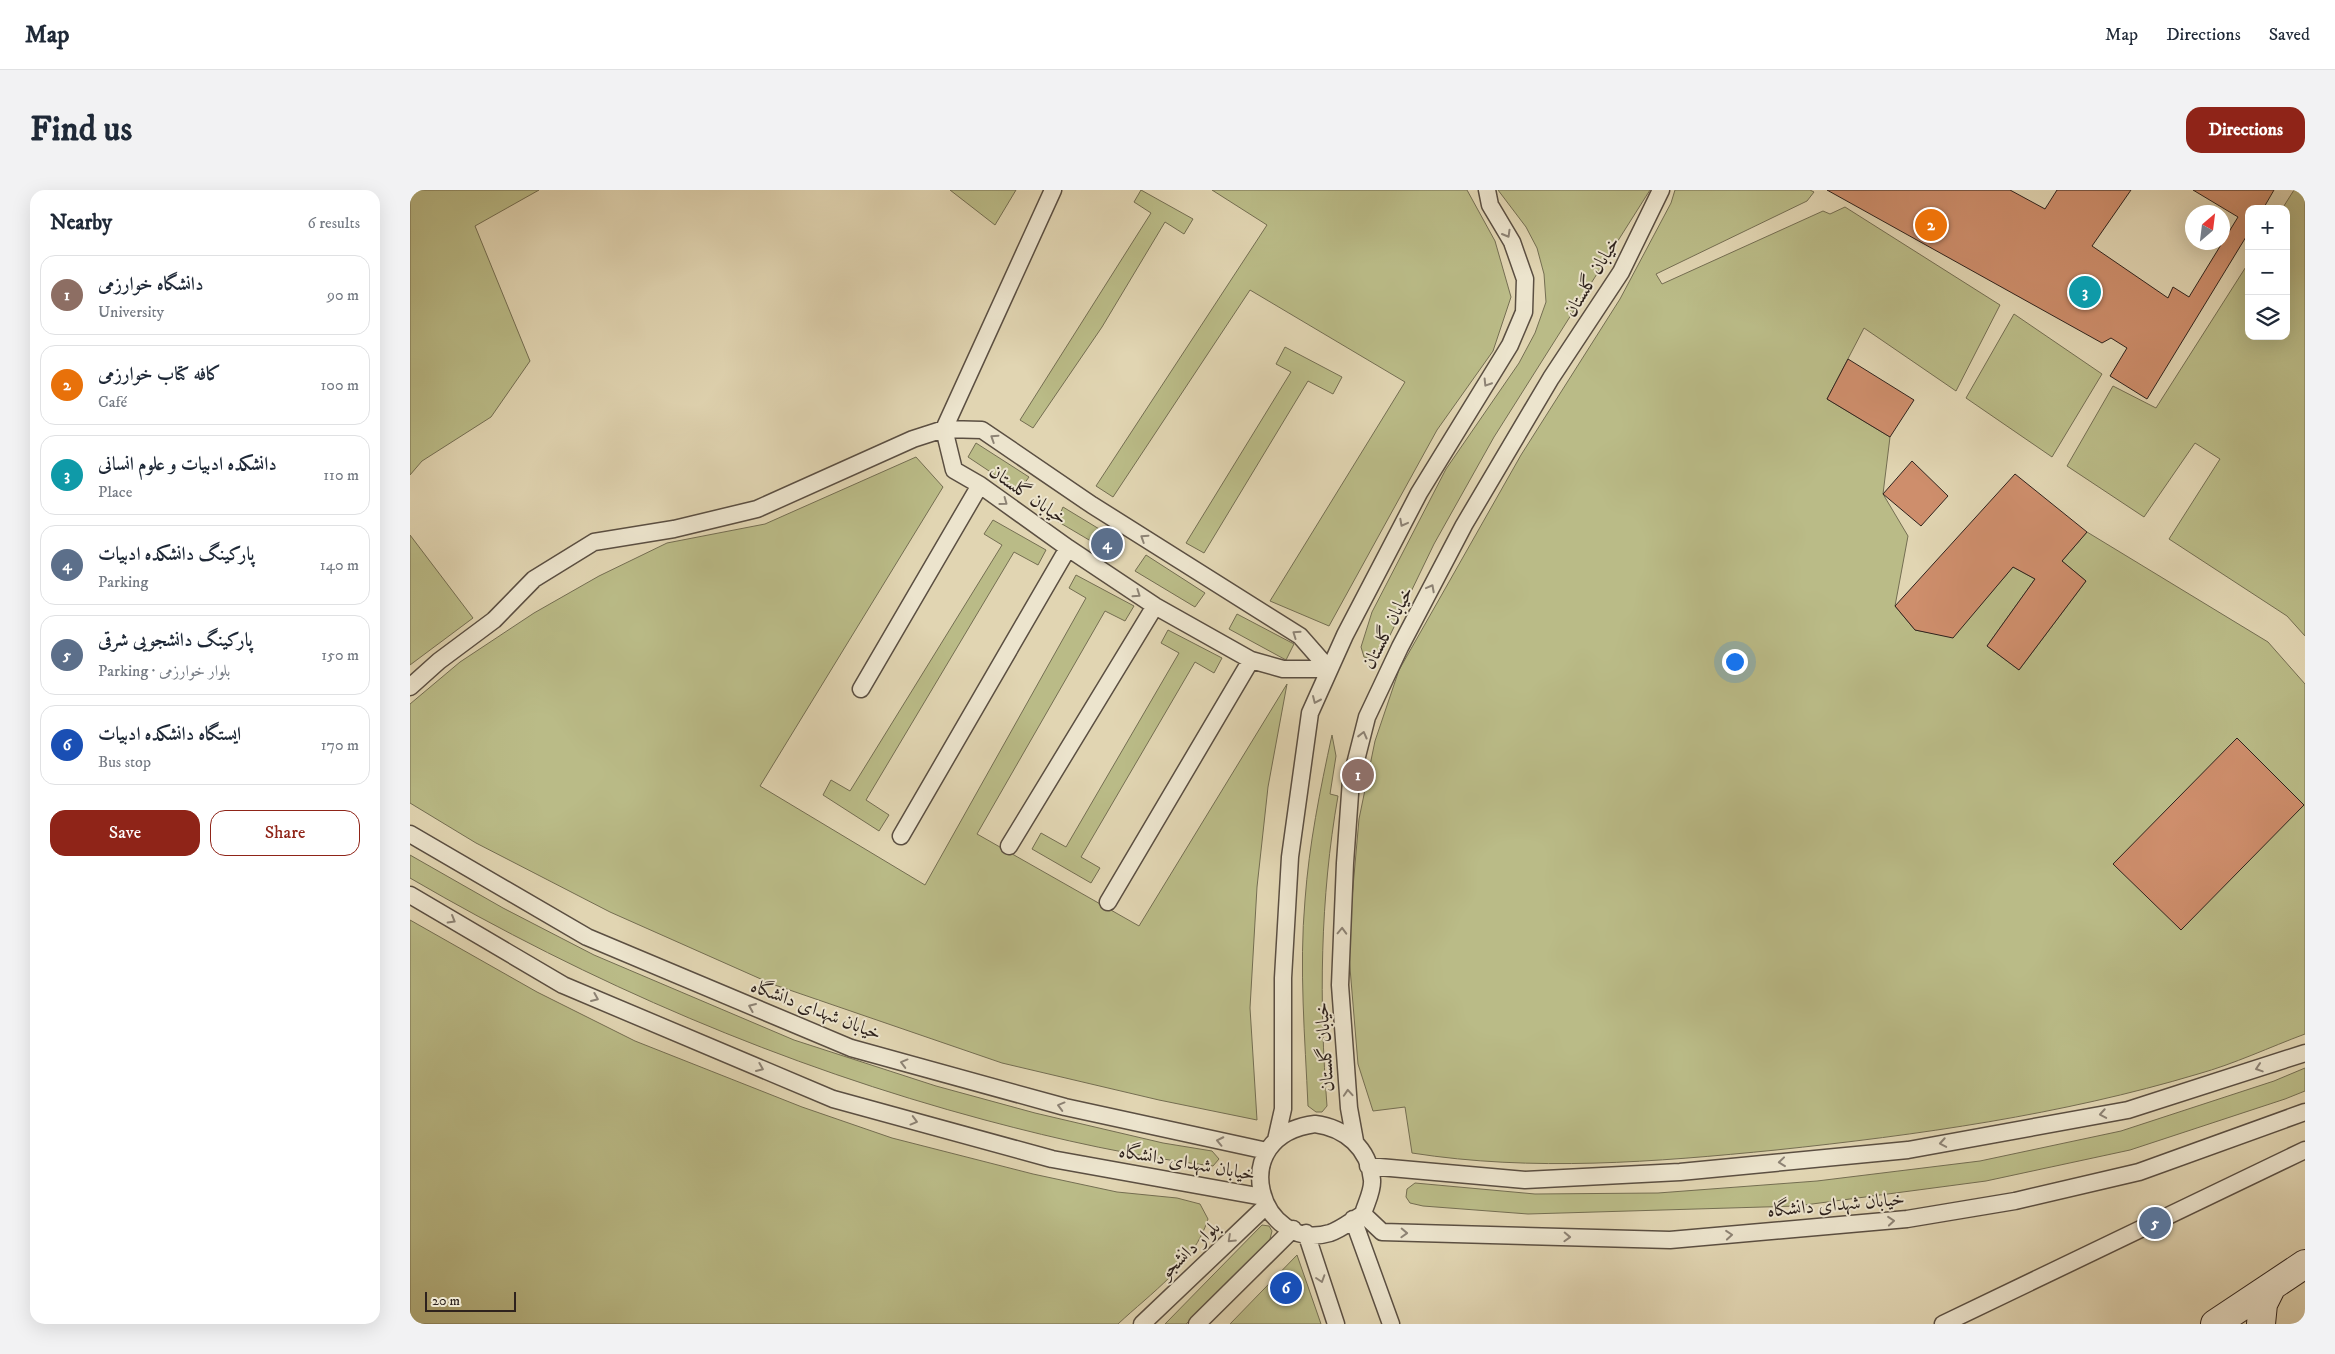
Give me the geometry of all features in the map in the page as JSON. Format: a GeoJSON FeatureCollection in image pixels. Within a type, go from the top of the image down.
{"type":"FeatureCollection","features":[{"type":"Feature","properties":{"kind":"main road"},"geometry":{"type":"LineString","coordinates":[[2215,1324],[2305,1264]]}},
{"type":"Feature","properties":{"kind":"main road"},"geometry":{"type":"LineString","coordinates":[[2261,1324],[2263,1304],[2272,1286]]}},
{"type":"Feature","properties":{"kind":"lane"},"geometry":{"type":"LineString","coordinates":[[410,686],[439,661],[494,620],[534,579],[594,542],[674,529],[757,509],[913,439],[944,429],[1053,190]]}},
{"type":"Feature","properties":{"kind":"lane","name":"خیابان گلستان"},"geometry":{"type":"LineString","coordinates":[[1272,1145],[1283,1109],[1283,978],[1290,857],[1310,713],[1329,669],[1419,493],[1510,345],[1524,312],[1525,279],[1512,242],[1490,205],[1487,190]]}},
{"type":"Feature","properties":{"kind":"lane","name":"خیابان گلستان"},"geometry":{"type":"LineString","coordinates":[[1354,1141],[1349,1108],[1340,985],[1345,863],[1351,780],[1367,716],[1400,647],[1464,525],[1551,378],[1621,272],[1662,190]]}},
{"type":"Feature","properties":{"kind":"lane","name":"خیابان گلستان"},"geometry":{"type":"LineString","coordinates":[[944,429],[982,430],[1100,510],[1300,636],[1329,669],[1283,669],[1251,660],[1155,606],[1068,548],[980,485],[954,470],[944,429]]}},
{"type":"Feature","properties":{"kind":"lane"},"geometry":{"type":"LineString","coordinates":[[861,689],[980,485]]}},
{"type":"Feature","properties":{"kind":"lane"},"geometry":{"type":"LineString","coordinates":[[901,836],[1068,548]]}},
{"type":"Feature","properties":{"kind":"lane"},"geometry":{"type":"LineString","coordinates":[[1009,846],[1155,606]]}},
{"type":"Feature","properties":{"kind":"lane"},"geometry":{"type":"LineString","coordinates":[[1108,902],[1251,660]]}},
{"type":"Feature","properties":{"kind":"lane","name":"خیابان شهدای دانشگاه"},"geometry":{"type":"LineString","coordinates":[[410,834],[587,937],[850,1048],[1065,1107],[1272,1145]]}},
{"type":"Feature","properties":{"kind":"lane","name":"خیابان شهدای دانشگاه"},"geometry":{"type":"LineString","coordinates":[[410,896],[563,985],[833,1099],[1052,1159],[1264,1201]]}},
{"type":"Feature","properties":{"kind":"lane"},"geometry":{"type":"LineString","coordinates":[[1368,1166],[1524,1180],[1680,1172],[1908,1150],[2128,1110],[2305,1053]]}},
{"type":"Feature","properties":{"kind":"lane","name":"خیابان شهدای دانشگاه"},"geometry":{"type":"LineString","coordinates":[[1358,1216],[1382,1232],[1670,1240],[1907,1219],[2015,1201],[2139,1172],[2305,1112]]}},
{"type":"Feature","properties":{"kind":"lane"},"geometry":{"type":"LineString","coordinates":[[1315,1124],[1330,1126],[1343,1132],[1354,1141],[1363,1152],[1372,1180],[1371,1188],[1358,1216],[1342,1228],[1328,1233],[1300,1231],[1275,1218],[1264,1201],[1260,1178],[1261,1164],[1272,1145],[1288,1131],[1301,1126],[1315,1124]]}},
{"type":"Feature","properties":{"kind":"lane"},"geometry":{"type":"LineString","coordinates":[[1943,1324],[2305,1150]]}},
{"type":"Feature","properties":{"kind":"lane","name":"بلوار دانشجو"},"geometry":{"type":"LineString","coordinates":[[1142,1324],[1264,1201]]}},
{"type":"Feature","properties":{"kind":"lane"},"geometry":{"type":"LineString","coordinates":[[1358,1216],[1391,1324]]}},
{"type":"Feature","properties":{"kind":"lane"},"geometry":{"type":"LineString","coordinates":[[1197,1324],[1300,1231]]}},
{"type":"Feature","properties":{"kind":"lane"},"geometry":{"type":"LineString","coordinates":[[1300,1231],[1336,1324]]}},
{"type":"Feature","properties":{"kind":"green space"},"geometry":{"type":"Polygon","coordinates":[[[410,190],[539,190],[475,226],[530,361],[491,417],[422,461],[410,475],[410,190]]]}},
{"type":"Feature","properties":{"kind":"green space"},"geometry":{"type":"Polygon","coordinates":[[[950,190],[1016,190],[995,225],[950,190]]]}},
{"type":"Feature","properties":{"kind":"green space"},"geometry":{"type":"Polygon","coordinates":[[[1141,190],[1193,219],[1184,234],[1165,222],[1102,327],[1033,428],[1020,420],[1151,213],[1134,202],[1141,190]]]}},
{"type":"Feature","properties":{"kind":"green space"},"geometry":{"type":"Polygon","coordinates":[[[1212,190],[1467,190],[1495,241],[1511,297],[1493,351],[1437,430],[1329,626],[1270,601],[1405,382],[1250,290],[1113,497],[1096,486],[1267,225],[1212,190]]]}},
{"type":"Feature","properties":{"kind":"green space"},"geometry":{"type":"Polygon","coordinates":[[[1498,190],[1650,190],[1494,437],[1434,544],[1380,656],[1373,659],[1364,657],[1361,647],[1372,612],[1446,469],[1519,363],[1535,333],[1546,302],[1544,274],[1537,248],[1526,227],[1498,190]]]}},
{"type":"Feature","properties":{"kind":"green space"},"geometry":{"type":"Polygon","coordinates":[[[1675,190],[1810,190],[1814,192],[1807,201],[1656,274],[1662,284],[1823,211],[1830,214],[1845,207],[2000,305],[1956,391],[1864,328],[1827,399],[1890,437],[1883,494],[1908,536],[1895,606],[1915,630],[1953,637],[2013,567],[2035,579],[1987,646],[2019,670],[2086,581],[2062,561],[2087,532],[2268,642],[2305,684],[2305,1034],[2198,1074],[2094,1101],[2042,1112],[1883,1138],[1685,1158],[1548,1164],[1457,1159],[1412,1153],[1405,1107],[1373,1111],[1358,1064],[1348,944],[1359,819],[1375,741],[1399,670],[1521,455],[1620,299],[1671,203],[1675,190]]]}},
{"type":"Feature","properties":{"kind":"green space"},"geometry":{"type":"Polygon","coordinates":[[[2294,190],[2305,190],[2305,636],[2287,616],[2169,539],[2220,459],[2195,443],[2144,517],[2067,466],[2113,386],[2156,408],[2245,268],[2245,340],[2290,340],[2290,205],[2285,205],[2294,190]]]}},
{"type":"Feature","properties":{"kind":"green space"},"geometry":{"type":"Polygon","coordinates":[[[2014,314],[2102,374],[2052,457],[1966,398],[2014,314]]]}},
{"type":"Feature","properties":{"kind":"green space"},"geometry":{"type":"Polygon","coordinates":[[[1285,347],[1342,377],[1333,394],[1308,381],[1204,553],[1186,543],[1291,372],[1276,364],[1285,347]]]}},
{"type":"Feature","properties":{"kind":"green space"},"geometry":{"type":"Polygon","coordinates":[[[976,443],[1029,477],[1019,491],[968,457],[976,443]]]}},
{"type":"Feature","properties":{"kind":"green space"},"geometry":{"type":"Polygon","coordinates":[[[916,457],[943,487],[760,786],[925,885],[1086,598],[1069,588],[1076,575],[1134,606],[1125,621],[1105,611],[977,834],[1139,926],[1287,684],[1268,787],[1257,887],[1250,1008],[1257,1120],[1159,1100],[1002,1063],[772,984],[610,912],[476,843],[410,803],[410,704],[460,662],[534,613],[599,576],[667,543],[765,524],[916,457]]]}},
{"type":"Feature","properties":{"kind":"green space"},"geometry":{"type":"Polygon","coordinates":[[[1063,507],[1114,538],[1106,550],[1057,521],[1063,507]]]}},
{"type":"Feature","properties":{"kind":"green space"},"geometry":{"type":"Polygon","coordinates":[[[993,520],[1046,550],[1038,565],[1014,552],[866,800],[889,815],[879,831],[823,795],[831,780],[850,791],[1002,545],[984,534],[993,520]]]}},
{"type":"Feature","properties":{"kind":"green space"},"geometry":{"type":"Polygon","coordinates":[[[410,535],[473,618],[410,665],[410,535]]]}},
{"type":"Feature","properties":{"kind":"green space"},"geometry":{"type":"Polygon","coordinates":[[[1146,555],[1205,593],[1195,607],[1135,571],[1146,555]]]}},
{"type":"Feature","properties":{"kind":"green space"},"geometry":{"type":"Polygon","coordinates":[[[1237,614],[1294,644],[1286,660],[1229,629],[1237,614]]]}},
{"type":"Feature","properties":{"kind":"green space"},"geometry":{"type":"Polygon","coordinates":[[[1168,630],[1222,658],[1214,673],[1195,662],[1081,857],[1100,868],[1091,883],[1032,849],[1041,833],[1066,847],[1179,653],[1161,643],[1168,630]]]}},
{"type":"Feature","properties":{"kind":"green space"},"geometry":{"type":"Polygon","coordinates":[[[1332,735],[1336,756],[1330,794],[1338,796],[1324,912],[1322,990],[1327,1106],[1322,1112],[1316,1112],[1308,1106],[1303,1003],[1303,926],[1312,838],[1332,735]]]}},
{"type":"Feature","properties":{"kind":"green space"},"geometry":{"type":"Polygon","coordinates":[[[410,855],[503,908],[594,955],[794,1040],[936,1086],[1035,1113],[1163,1143],[1212,1151],[1219,1159],[1213,1166],[1184,1162],[1127,1153],[1041,1134],[910,1098],[835,1074],[762,1047],[689,1018],[618,986],[547,953],[478,916],[410,878],[410,855]]]}},
{"type":"Feature","properties":{"kind":"green space"},"geometry":{"type":"Polygon","coordinates":[[[410,920],[537,992],[635,1041],[802,1107],[892,1138],[1033,1174],[1117,1192],[1177,1198],[1200,1204],[1208,1219],[1193,1250],[1182,1264],[1118,1324],[410,1324],[410,920]]]}},
{"type":"Feature","properties":{"kind":"green space"},"geometry":{"type":"Polygon","coordinates":[[[2305,1068],[2305,1091],[2285,1099],[2130,1150],[1986,1181],[1797,1206],[1528,1214],[1423,1206],[1410,1203],[1406,1197],[1407,1189],[1415,1183],[1535,1194],[1658,1193],[1817,1181],[1980,1161],[2121,1131],[2274,1081],[2305,1068]]]}},
{"type":"Feature","properties":{"kind":"green space"},"geometry":{"type":"Polygon","coordinates":[[[1262,1225],[1269,1226],[1272,1231],[1270,1239],[1186,1324],[1165,1324],[1262,1225]]]}},
{"type":"Feature","properties":{"kind":"green space"},"geometry":{"type":"Polygon","coordinates":[[[1297,1255],[1321,1324],[1230,1324],[1297,1255]]]}},
{"type":"Feature","properties":{"kind":"building"},"geometry":{"type":"Polygon","coordinates":[[[1827,190],[2010,190],[2045,209],[2057,190],[2131,190],[2092,246],[2168,298],[2173,287],[2189,297],[2218,250],[2230,250],[2230,230],[2238,217],[2230,212],[2230,205],[2218,205],[2193,190],[2274,190],[2265,205],[2245,205],[2245,239],[2147,399],[2110,376],[2127,348],[2111,338],[2102,343],[1827,190]]]}},
{"type":"Feature","properties":{"kind":"building"},"geometry":{"type":"Polygon","coordinates":[[[1848,359],[1914,400],[1890,437],[1827,399],[1848,359]]]}},
{"type":"Feature","properties":{"kind":"building"},"geometry":{"type":"Polygon","coordinates":[[[1912,461],[1948,496],[1921,526],[1883,494],[1912,461]]]}},
{"type":"Feature","properties":{"kind":"building"},"geometry":{"type":"Polygon","coordinates":[[[2015,474],[2087,532],[2062,561],[2086,581],[2019,670],[1987,646],[2035,579],[2013,567],[1953,638],[1915,630],[1895,606],[2015,474]]]}},
{"type":"Feature","properties":{"kind":"building"},"geometry":{"type":"Polygon","coordinates":[[[2237,738],[2304,805],[2181,930],[2113,864],[2237,738]]]}},
{"type":"Feature","properties":{"kind":"place","name":"کافه کتاب خوارزمی"},"geometry":{"type":"Point","coordinates":[1931,225]}},
{"type":"Feature","properties":{"kind":"place","name":"دانشکده ادبیات و علوم انسانی"},"geometry":{"type":"Point","coordinates":[2085,292]}},
{"type":"Feature","properties":{"kind":"place","name":"پارکینگ دانشکده ادبیات"},"geometry":{"type":"Point","coordinates":[1107,544]}},
{"type":"Feature","properties":{"kind":"place","name":"دانشگاه خوارزمی"},"geometry":{"type":"Point","coordinates":[1358,775]}},
{"type":"Feature","properties":{"kind":"place","name":"پارکینگ دانشجویی شرقی"},"geometry":{"type":"Point","coordinates":[2155,1223]}},
{"type":"Feature","properties":{"kind":"place","name":"ایستگاه دانشکده ادبیات"},"geometry":{"type":"Point","coordinates":[1286,1288]}}]}
